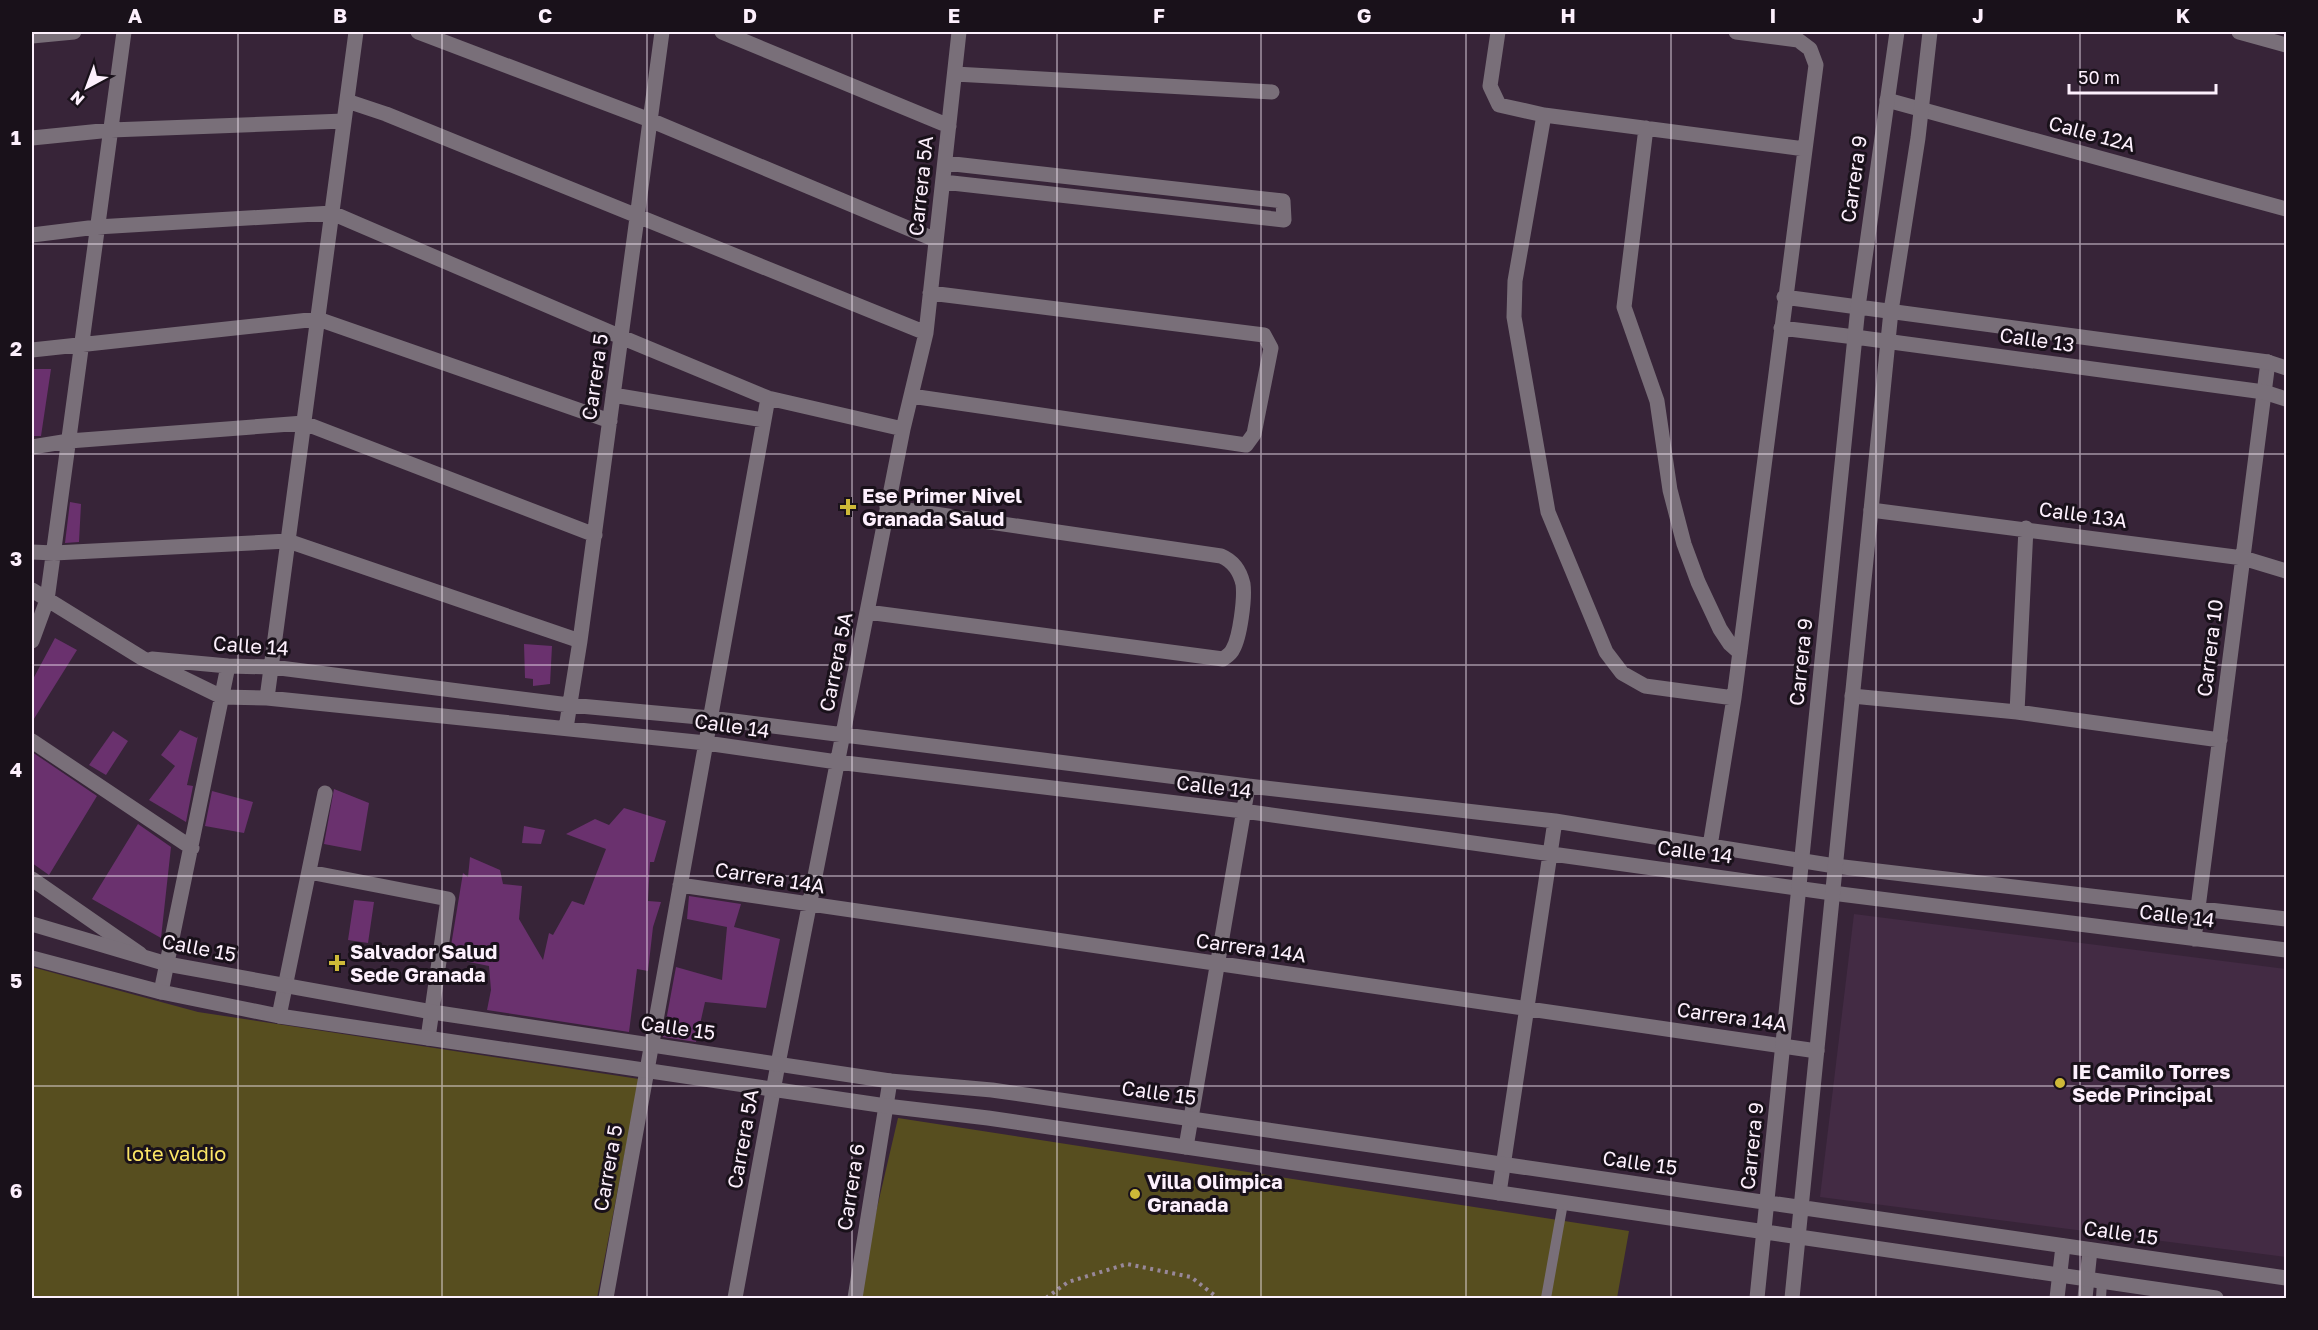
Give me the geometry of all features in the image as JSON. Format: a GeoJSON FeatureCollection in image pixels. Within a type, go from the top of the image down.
{"type":"FeatureCollection","features":[{"type":"Feature","properties":{"kind":"street"},"geometry":{"type":"LineString","coordinates":[[32,36],[74,32]]}},
{"type":"Feature","properties":{"kind":"street"},"geometry":{"type":"LineString","coordinates":[[32,641],[47,600],[54,554],[124,32]]}},
{"type":"Feature","properties":{"kind":"street"},"geometry":{"type":"LineString","coordinates":[[267,698],[356,32]]}},
{"type":"Feature","properties":{"kind":"street"},"geometry":{"type":"LineString","coordinates":[[418,32],[650,120],[936,240]]}},
{"type":"Feature","properties":{"kind":"street","name":"Carrera 5"},"geometry":{"type":"LineString","coordinates":[[566,728],[595,535],[662,32]]}},
{"type":"Feature","properties":{"kind":"street"},"geometry":{"type":"LineString","coordinates":[[722,32],[949,126]]}},
{"type":"Feature","properties":{"kind":"street","name":"Carrera 5A"},"geometry":{"type":"LineString","coordinates":[[735,1299],[773,1089],[887,507],[926,333],[959,32]]}},
{"type":"Feature","properties":{"kind":"street"},"geometry":{"type":"LineString","coordinates":[[1498,32],[1490,86],[1499,105],[1544,115],[1805,149]]}},
{"type":"Feature","properties":{"kind":"street"},"geometry":{"type":"LineString","coordinates":[[1710,846],[1734,698],[1784,297],[1816,65],[1810,49],[1798,40],[1736,32]]}},
{"type":"Feature","properties":{"kind":"street","name":"Carrera 9"},"geometry":{"type":"LineString","coordinates":[[1757,1299],[1858,307],[1897,32]]}},
{"type":"Feature","properties":{"kind":"street"},"geometry":{"type":"LineString","coordinates":[[1792,1299],[1891,311],[1930,32]]}},
{"type":"Feature","properties":{"kind":"street"},"geometry":{"type":"LineString","coordinates":[[2239,32],[2286,45]]}},
{"type":"Feature","properties":{"kind":"street"},"geometry":{"type":"LineString","coordinates":[[955,74],[1272,92]]}},
{"type":"Feature","properties":{"kind":"street","name":"Calle 12A"},"geometry":{"type":"LineString","coordinates":[[1887,100],[2286,209]]}},
{"type":"Feature","properties":{"kind":"street"},"geometry":{"type":"LineString","coordinates":[[347,101],[386,114],[926,333]]}},
{"type":"Feature","properties":{"kind":"street"},"geometry":{"type":"LineString","coordinates":[[1544,115],[1515,281],[1514,317],[1548,512],[1606,652],[1622,673],[1645,686],[1734,698]]}},
{"type":"Feature","properties":{"kind":"street"},"geometry":{"type":"LineString","coordinates":[[32,138],[111,130],[344,121]]}},
{"type":"Feature","properties":{"kind":"street"},"geometry":{"type":"LineString","coordinates":[[1646,128],[1624,307],[1657,401],[1670,490],[1684,544],[1698,582],[1720,629],[1730,644],[1740,653]]}},
{"type":"Feature","properties":{"kind":"street"},"geometry":{"type":"LineString","coordinates":[[943,182],[1284,220],[1283,201],[945,163]]}},
{"type":"Feature","properties":{"kind":"street"},"geometry":{"type":"LineString","coordinates":[[32,236],[97,227],[332,213],[621,338],[768,398],[903,429]]}},
{"type":"Feature","properties":{"kind":"street"},"geometry":{"type":"LineString","coordinates":[[911,396],[1246,445],[1254,434],[1271,348],[1264,335],[930,293]]}},
{"type":"Feature","properties":{"kind":"street","name":"Calle 13"},"geometry":{"type":"LineString","coordinates":[[1784,297],[2268,362],[2286,368]]}},
{"type":"Feature","properties":{"kind":"street"},"geometry":{"type":"LineString","coordinates":[[32,350],[318,319],[610,421]]}},
{"type":"Feature","properties":{"kind":"street","name":"Calle 13"},"geometry":{"type":"LineString","coordinates":[[1781,328],[2264,392],[2286,399]]}},
{"type":"Feature","properties":{"kind":"street","name":"Carrera 10"},"geometry":{"type":"LineString","coordinates":[[2194,939],[2268,362]]}},
{"type":"Feature","properties":{"kind":"street"},"geometry":{"type":"LineString","coordinates":[[613,395],[764,420]]}},
{"type":"Feature","properties":{"kind":"street","name":"Carrera 5"},"geometry":{"type":"LineString","coordinates":[[606,1299],[768,398]]}},
{"type":"Feature","properties":{"kind":"street"},"geometry":{"type":"LineString","coordinates":[[32,447],[69,441],[304,423],[595,535]]}},
{"type":"Feature","properties":{"kind":"street"},"geometry":{"type":"LineString","coordinates":[[867,612],[1223,659],[1232,652],[1239,628],[1243,586],[1231,560],[1221,556],[887,507]]}},
{"type":"Feature","properties":{"kind":"street","name":"Calle 13A"},"geometry":{"type":"LineString","coordinates":[[1871,510],[2026,528],[2243,558],[2286,571]]}},
{"type":"Feature","properties":{"kind":"street"},"geometry":{"type":"LineString","coordinates":[[2017,712],[2026,528]]}},
{"type":"Feature","properties":{"kind":"street"},"geometry":{"type":"LineString","coordinates":[[32,552],[54,554],[288,541],[580,641]]}},
{"type":"Feature","properties":{"kind":"street","name":"Calle 14"},"geometry":{"type":"LineString","coordinates":[[32,590],[142,658],[222,697],[267,698],[706,743],[837,762],[1243,811],[1832,893],[2286,950]]}},
{"type":"Feature","properties":{"kind":"street","name":"Calle 14"},"geometry":{"type":"LineString","coordinates":[[142,658],[228,666],[272,667],[569,705],[710,718],[1248,786],[1555,821],[1835,866],[2286,920]]}},
{"type":"Feature","properties":{"kind":"street"},"geometry":{"type":"LineString","coordinates":[[161,992],[228,666]]}},
{"type":"Feature","properties":{"kind":"street"},"geometry":{"type":"LineString","coordinates":[[1852,696],[2017,712],[2220,740]]}},
{"type":"Feature","properties":{"kind":"street"},"geometry":{"type":"LineString","coordinates":[[32,741],[192,848]]}},
{"type":"Feature","properties":{"kind":"street"},"geometry":{"type":"LineString","coordinates":[[1186,1147],[1248,786]]}},
{"type":"Feature","properties":{"kind":"street"},"geometry":{"type":"LineString","coordinates":[[279,1016],[325,794]]}},
{"type":"Feature","properties":{"kind":"street"},"geometry":{"type":"LineString","coordinates":[[1499,1193],[1555,821]]}},
{"type":"Feature","properties":{"kind":"street"},"geometry":{"type":"LineString","coordinates":[[309,872],[448,899],[428,1038]]}},
{"type":"Feature","properties":{"kind":"street"},"geometry":{"type":"LineString","coordinates":[[32,879],[147,959]]}},
{"type":"Feature","properties":{"kind":"street","name":"Carrera 14A"},"geometry":{"type":"LineString","coordinates":[[680,885],[1817,1051]]}},
{"type":"Feature","properties":{"kind":"street","name":"Calle 15"},"geometry":{"type":"LineString","coordinates":[[32,924],[167,964],[432,1012],[890,1081],[992,1090],[2286,1278]]}},
{"type":"Feature","properties":{"kind":"street"},"geometry":{"type":"LineString","coordinates":[[32,958],[161,992],[279,1016],[2216,1299]]}},
{"type":"Feature","properties":{"kind":"street","name":"Carrera 6"},"geometry":{"type":"LineString","coordinates":[[855,1299],[890,1081]]}},
{"type":"Feature","properties":{"kind":"street"},"geometry":{"type":"LineString","coordinates":[[2057,1299],[2063,1246]]}},
{"type":"Feature","properties":{"kind":"street"},"geometry":{"type":"LineString","coordinates":[[2085,1299],[2094,1281],[2090,1250]]}},
{"type":"Feature","properties":{"kind":"lane"},"geometry":{"type":"LineString","coordinates":[[1546,1299],[1563,1203]]}},
{"type":"Feature","properties":{"kind":"lane"},"geometry":{"type":"LineString","coordinates":[[2094,1281],[2101,1299]]}},
{"type":"Feature","properties":{"kind":"path"},"geometry":{"type":"LineString","coordinates":[[1046,1299],[1068,1282],[1127,1264],[1191,1277],[1218,1299]]}},
{"type":"Feature","properties":{"kind":"shaded area","name":"IE Camilo Torres Sede Principal"},"geometry":{"type":"Polygon","coordinates":[[[1854,914],[2286,969],[2286,1257],[1820,1197],[1854,914]]]}},
{"type":"Feature","properties":{"kind":"green space","name":"lote valdio"},"geometry":{"type":"Polygon","coordinates":[[[32,967],[198,1012],[639,1079],[597,1298],[32,1298],[32,967]]]}},
{"type":"Feature","properties":{"kind":"green space","name":"Villa Olimpica Granada"},"geometry":{"type":"Polygon","coordinates":[[[898,1118],[1629,1231],[1617,1298],[856,1298],[898,1118]]]}},
{"type":"Feature","properties":{"kind":"building"},"geometry":{"type":"Polygon","coordinates":[[[32,369],[51,369],[41,436],[32,436],[32,369]]]}},
{"type":"Feature","properties":{"kind":"building"},"geometry":{"type":"Polygon","coordinates":[[[70,502],[81,504],[79,542],[65,543],[70,502]]]}},
{"type":"Feature","properties":{"kind":"building"},"geometry":{"type":"Polygon","coordinates":[[[55,638],[77,650],[32,722],[32,681],[55,638]]]}},
{"type":"Feature","properties":{"kind":"building"},"geometry":{"type":"Polygon","coordinates":[[[524,644],[552,646],[550,684],[533,686],[533,679],[525,678],[524,644]]]}},
{"type":"Feature","properties":{"kind":"building"},"geometry":{"type":"Polygon","coordinates":[[[180,730],[197,738],[198,736],[187,785],[193,786],[186,822],[149,800],[175,766],[161,755],[180,730]]]}},
{"type":"Feature","properties":{"kind":"building"},"geometry":{"type":"Polygon","coordinates":[[[113,731],[128,741],[106,775],[89,765],[113,731]]]}},
{"type":"Feature","properties":{"kind":"building"},"geometry":{"type":"Polygon","coordinates":[[[32,752],[97,796],[49,875],[32,863],[32,752]]]}},
{"type":"Feature","properties":{"kind":"building"},"geometry":{"type":"Polygon","coordinates":[[[334,789],[369,803],[361,851],[324,844],[334,789]]]}},
{"type":"Feature","properties":{"kind":"building"},"geometry":{"type":"Polygon","coordinates":[[[212,791],[253,802],[244,833],[205,826],[212,791]]]}},
{"type":"Feature","properties":{"kind":"building"},"geometry":{"type":"Polygon","coordinates":[[[624,808],[666,821],[654,862],[650,862],[648,901],[661,902],[653,927],[648,971],[637,969],[629,1032],[487,1010],[491,990],[489,966],[449,958],[463,873],[468,877],[470,857],[500,870],[503,884],[522,886],[519,919],[543,960],[549,933],[553,935],[572,901],[584,905],[606,849],[566,834],[595,819],[609,825],[624,808]]]}},
{"type":"Feature","properties":{"kind":"building"},"geometry":{"type":"Polygon","coordinates":[[[138,824],[171,847],[161,938],[92,899],[138,824]]]}},
{"type":"Feature","properties":{"kind":"building"},"geometry":{"type":"Polygon","coordinates":[[[524,826],[545,830],[541,844],[522,843],[524,826]]]}},
{"type":"Feature","properties":{"kind":"building"},"geometry":{"type":"Polygon","coordinates":[[[689,896],[741,904],[734,927],[780,939],[766,1008],[705,1002],[696,1042],[663,1037],[676,967],[722,980],[727,927],[687,919],[689,896]]]}},
{"type":"Feature","properties":{"kind":"building"},"geometry":{"type":"Polygon","coordinates":[[[354,900],[374,902],[368,943],[348,940],[354,900]]]}},
{"type":"Feature","properties":{"kind":"place","name":"Ese Primer Nivel Granada Salud"},"geometry":{"type":"Point","coordinates":[848,507]}},
{"type":"Feature","properties":{"kind":"place","name":"Salvador Salud Sede Granada"},"geometry":{"type":"Point","coordinates":[337,963]}},
{"type":"Feature","properties":{"kind":"place","name":"IE Camilo Torres Sede Principal"},"geometry":{"type":"Point","coordinates":[2060,1083]}},
{"type":"Feature","properties":{"kind":"place","name":"Villa Olimpica Granada"},"geometry":{"type":"Point","coordinates":[1135,1194]}}]}
